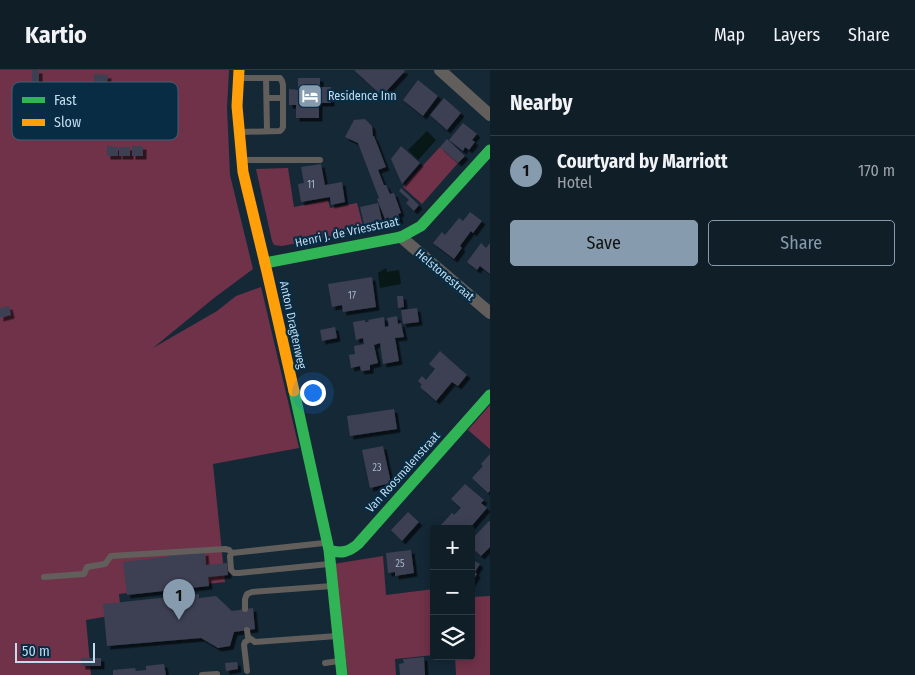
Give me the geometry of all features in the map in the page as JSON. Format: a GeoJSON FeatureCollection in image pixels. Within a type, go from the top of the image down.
{"type":"FeatureCollection","features":[{"type":"Feature","properties":{"kind":"main road","name":"Anton Dragtenweg"},"geometry":{"type":"LineString","coordinates":[[239,74],[237,106],[243,172],[328,546],[342,675]]}},
{"type":"Feature","properties":{"kind":"main road","name":"Henri J. de Vriesstraat"},"geometry":{"type":"LineString","coordinates":[[265,263],[401,237],[421,226],[490,150]]}},
{"type":"Feature","properties":{"kind":"main road","name":"Van Roosmalenstraat"},"geometry":{"type":"LineString","coordinates":[[328,546],[340,553],[348,552],[358,544],[490,396]]}},
{"type":"Feature","properties":{"kind":"street"},"geometry":{"type":"LineString","coordinates":[[440,70],[490,115]]}},
{"type":"Feature","properties":{"kind":"street","name":"Helstonestraat"},"geometry":{"type":"LineString","coordinates":[[401,237],[490,313]]}},
{"type":"Feature","properties":{"kind":"lane"},"geometry":{"type":"LineString","coordinates":[[239,74],[280,78],[282,81],[283,98],[283,127],[280,131],[240,132]]}},
{"type":"Feature","properties":{"kind":"lane"},"geometry":{"type":"LineString","coordinates":[[266,78],[267,131]]}},
{"type":"Feature","properties":{"kind":"lane"},"geometry":{"type":"LineString","coordinates":[[267,98],[283,98]]}},
{"type":"Feature","properties":{"kind":"lane"},"geometry":{"type":"LineString","coordinates":[[242,160],[320,160]]}},
{"type":"Feature","properties":{"kind":"lane"},"geometry":{"type":"LineString","coordinates":[[44,577],[84,574],[87,566],[105,564],[111,556],[225,549],[232,553],[328,546]]}},
{"type":"Feature","properties":{"kind":"lane"},"geometry":{"type":"LineString","coordinates":[[232,553],[230,556],[231,570],[234,573],[330,564]]}},
{"type":"Feature","properties":{"kind":"lane"},"geometry":{"type":"LineString","coordinates":[[245,609],[247,594],[252,592],[333,585]]}},
{"type":"Feature","properties":{"kind":"lane"},"geometry":{"type":"LineString","coordinates":[[247,630],[248,637],[255,642],[338,636]]}},
{"type":"Feature","properties":{"kind":"lane"},"geometry":{"type":"LineString","coordinates":[[247,671],[244,645],[250,639]]}},
{"type":"Feature","properties":{"kind":"lane"},"geometry":{"type":"LineString","coordinates":[[325,663],[340,661]]}},
{"type":"Feature","properties":{"kind":"lane"},"geometry":{"type":"LineString","coordinates":[[202,675],[217,674]]}},
{"type":"Feature","properties":{"kind":"shaded area"},"geometry":{"type":"Polygon","coordinates":[[[0,70],[229,70],[227,108],[230,175],[253,269],[153,348],[217,311],[236,296],[261,287],[299,448],[213,464],[225,582],[119,594],[121,614],[86,620],[91,675],[0,675],[0,70]]]}},
{"type":"Feature","properties":{"kind":"shaded area"},"geometry":{"type":"Polygon","coordinates":[[[427,131],[436,140],[418,160],[408,150],[427,131]]]}},
{"type":"Feature","properties":{"kind":"shaded area"},"geometry":{"type":"Polygon","coordinates":[[[440,147],[458,163],[422,204],[403,187],[440,147]]]}},
{"type":"Feature","properties":{"kind":"shaded area"},"geometry":{"type":"Polygon","coordinates":[[[288,168],[294,207],[328,200],[330,208],[357,203],[364,230],[282,246],[274,245],[256,169],[288,168]]]}},
{"type":"Feature","properties":{"kind":"shaded area"},"geometry":{"type":"Polygon","coordinates":[[[386,268],[387,272],[399,270],[401,284],[380,288],[378,273],[386,268]]]}},
{"type":"Feature","properties":{"kind":"shaded area"},"geometry":{"type":"Polygon","coordinates":[[[490,405],[490,449],[468,430],[490,405]]]}},
{"type":"Feature","properties":{"kind":"shaded area"},"geometry":{"type":"Polygon","coordinates":[[[383,556],[386,595],[430,590],[430,655],[395,659],[396,675],[348,675],[333,564],[383,556]]]}},
{"type":"Feature","properties":{"kind":"shaded area"},"geometry":{"type":"Polygon","coordinates":[[[490,596],[490,675],[456,675],[455,660],[475,660],[475,597],[490,596]]]}},
{"type":"Feature","properties":{"kind":"building"},"geometry":{"type":"Polygon","coordinates":[[[32,70],[39,70],[39,82],[32,82],[32,70]]]}},
{"type":"Feature","properties":{"kind":"building"},"geometry":{"type":"Polygon","coordinates":[[[354,70],[404,70],[405,71],[382,96],[354,70]]]}},
{"type":"Feature","properties":{"kind":"building"},"geometry":{"type":"Polygon","coordinates":[[[94,74],[108,75],[107,82],[94,82],[94,74]]]}},
{"type":"Feature","properties":{"kind":"building","name":"Residence Inn"},"geometry":{"type":"Polygon","coordinates":[[[298,78],[320,78],[320,87],[331,87],[331,103],[319,103],[319,118],[296,118],[296,105],[289,105],[289,89],[298,90],[298,78]]]}},
{"type":"Feature","properties":{"kind":"building"},"geometry":{"type":"Polygon","coordinates":[[[418,80],[438,96],[423,116],[403,100],[418,80]]]}},
{"type":"Feature","properties":{"kind":"building"},"geometry":{"type":"Polygon","coordinates":[[[444,98],[461,113],[447,130],[430,115],[444,98]]]}},
{"type":"Feature","properties":{"kind":"building"},"geometry":{"type":"Polygon","coordinates":[[[365,119],[372,126],[373,137],[386,167],[378,170],[390,194],[394,193],[401,213],[398,214],[400,220],[391,223],[388,217],[385,219],[358,143],[345,137],[354,120],[365,119]]]}},
{"type":"Feature","properties":{"kind":"building"},"geometry":{"type":"Polygon","coordinates":[[[463,123],[477,134],[472,140],[475,142],[469,150],[465,147],[463,151],[449,140],[463,123]]]}},
{"type":"Feature","properties":{"kind":"building"},"geometry":{"type":"Polygon","coordinates":[[[447,139],[465,156],[458,163],[440,147],[447,139]]]}},
{"type":"Feature","properties":{"kind":"building"},"geometry":{"type":"Polygon","coordinates":[[[107,146],[118,147],[118,156],[107,156],[107,146]]]}},
{"type":"Feature","properties":{"kind":"building"},"geometry":{"type":"Polygon","coordinates":[[[132,146],[143,146],[143,156],[132,156],[132,146]]]}},
{"type":"Feature","properties":{"kind":"building"},"geometry":{"type":"Polygon","coordinates":[[[401,146],[420,163],[402,184],[391,159],[401,146]]]}},
{"type":"Feature","properties":{"kind":"building"},"geometry":{"type":"Polygon","coordinates":[[[119,147],[130,147],[130,156],[119,156],[119,147]]]}},
{"type":"Feature","properties":{"kind":"building"},"geometry":{"type":"Polygon","coordinates":[[[321,164],[325,185],[342,182],[345,202],[331,205],[330,197],[301,202],[298,184],[304,183],[301,167],[321,164]]]}},
{"type":"Feature","properties":{"kind":"building"},"geometry":{"type":"Polygon","coordinates":[[[401,188],[419,205],[414,211],[406,203],[409,200],[399,191],[401,188]]]}},
{"type":"Feature","properties":{"kind":"building"},"geometry":{"type":"Polygon","coordinates":[[[378,203],[382,220],[374,222],[374,225],[365,228],[360,207],[378,203]]]}},
{"type":"Feature","properties":{"kind":"building"},"geometry":{"type":"Polygon","coordinates":[[[470,212],[482,221],[473,233],[471,231],[460,246],[462,248],[454,259],[433,243],[442,232],[445,235],[459,218],[463,221],[470,212]]]}},
{"type":"Feature","properties":{"kind":"building"},"geometry":{"type":"Polygon","coordinates":[[[481,243],[486,248],[490,243],[490,274],[480,266],[477,270],[467,262],[481,243]]]}},
{"type":"Feature","properties":{"kind":"building"},"geometry":{"type":"Polygon","coordinates":[[[372,277],[376,307],[343,312],[342,305],[332,307],[328,284],[372,277]]]}},
{"type":"Feature","properties":{"kind":"building"},"geometry":{"type":"Polygon","coordinates":[[[397,296],[403,296],[404,307],[398,308],[397,296]]]}},
{"type":"Feature","properties":{"kind":"building"},"geometry":{"type":"Polygon","coordinates":[[[9,306],[11,315],[0,318],[0,308],[9,306]]]}},
{"type":"Feature","properties":{"kind":"building"},"geometry":{"type":"Polygon","coordinates":[[[417,308],[419,322],[403,324],[401,310],[417,308]]]}},
{"type":"Feature","properties":{"kind":"building"},"geometry":{"type":"Polygon","coordinates":[[[397,316],[398,324],[401,323],[404,337],[395,338],[399,361],[383,364],[380,343],[374,345],[378,363],[370,365],[370,370],[361,371],[360,366],[351,368],[349,355],[355,354],[354,346],[364,344],[363,338],[356,340],[353,322],[365,320],[365,322],[369,322],[368,320],[384,317],[385,327],[389,326],[387,318],[397,316]]]}},
{"type":"Feature","properties":{"kind":"building"},"geometry":{"type":"Polygon","coordinates":[[[335,327],[337,338],[322,341],[320,330],[335,327]]]}},
{"type":"Feature","properties":{"kind":"building"},"geometry":{"type":"Polygon","coordinates":[[[440,351],[467,375],[458,386],[452,382],[436,401],[420,387],[422,385],[418,381],[422,376],[426,380],[435,369],[429,364],[440,351]]]}},
{"type":"Feature","properties":{"kind":"building"},"geometry":{"type":"Polygon","coordinates":[[[394,409],[397,429],[350,436],[347,416],[394,409]]]}},
{"type":"Feature","properties":{"kind":"building"},"geometry":{"type":"Polygon","coordinates":[[[383,446],[391,483],[370,488],[362,450],[383,446]]]}},
{"type":"Feature","properties":{"kind":"building"},"geometry":{"type":"Polygon","coordinates":[[[490,454],[490,491],[488,493],[472,478],[483,466],[481,464],[490,454]]]}},
{"type":"Feature","properties":{"kind":"building"},"geometry":{"type":"Polygon","coordinates":[[[465,484],[484,500],[481,503],[487,508],[472,525],[441,525],[452,513],[454,515],[461,508],[451,499],[465,484]]]}},
{"type":"Feature","properties":{"kind":"building"},"geometry":{"type":"Polygon","coordinates":[[[408,512],[419,522],[402,541],[391,530],[408,512]]]}},
{"type":"Feature","properties":{"kind":"building"},"geometry":{"type":"Polygon","coordinates":[[[490,522],[490,547],[481,556],[475,551],[475,536],[490,522]]]}},
{"type":"Feature","properties":{"kind":"building"},"geometry":{"type":"Polygon","coordinates":[[[411,550],[414,573],[395,576],[395,572],[388,573],[386,553],[411,550]]]}},
{"type":"Feature","properties":{"kind":"building"},"geometry":{"type":"Polygon","coordinates":[[[205,552],[206,565],[227,563],[228,575],[208,577],[209,586],[127,595],[123,562],[205,552]]]}},
{"type":"Feature","properties":{"kind":"building"},"geometry":{"type":"Polygon","coordinates":[[[475,561],[480,564],[475,572],[475,561]]]}},
{"type":"Feature","properties":{"kind":"building"},"geometry":{"type":"Polygon","coordinates":[[[199,594],[199,598],[216,596],[232,611],[253,608],[255,629],[234,632],[230,646],[218,648],[201,638],[107,646],[103,604],[199,594]]]}},
{"type":"Feature","properties":{"kind":"building"},"geometry":{"type":"Polygon","coordinates":[[[424,657],[425,675],[400,675],[399,664],[404,663],[403,659],[424,657]]]}},
{"type":"Feature","properties":{"kind":"building"},"geometry":{"type":"Polygon","coordinates":[[[81,658],[101,658],[101,666],[82,666],[81,658]]]}},
{"type":"Feature","properties":{"kind":"building"},"geometry":{"type":"Polygon","coordinates":[[[237,662],[238,669],[226,671],[225,663],[237,662]]]}},
{"type":"Feature","properties":{"kind":"building"},"geometry":{"type":"Polygon","coordinates":[[[164,664],[166,675],[113,675],[113,670],[135,668],[136,671],[146,670],[146,666],[164,664]]]}},
{"type":"Feature","properties":{"kind":"traffic: fast"},"geometry":{"type":"LineString","coordinates":[[265,263],[401,237],[421,226],[490,150]]}},
{"type":"Feature","properties":{"kind":"traffic: fast"},"geometry":{"type":"LineString","coordinates":[[294,391],[329,550],[342,675]]}},
{"type":"Feature","properties":{"kind":"traffic: fast"},"geometry":{"type":"LineString","coordinates":[[329,550],[345,552],[358,544],[490,395]]}},
{"type":"Feature","properties":{"kind":"traffic: slow"},"geometry":{"type":"LineString","coordinates":[[239,70],[237,106],[243,172],[294,391]]}},
{"type":"Feature","properties":{"kind":"place","name":"Residence Inn"},"geometry":{"type":"Point","coordinates":[310,96]}},
{"type":"Feature","properties":{"kind":"place","name":"Courtyard by Marriott"},"geometry":{"type":"Point","coordinates":[179,620]}}]}
